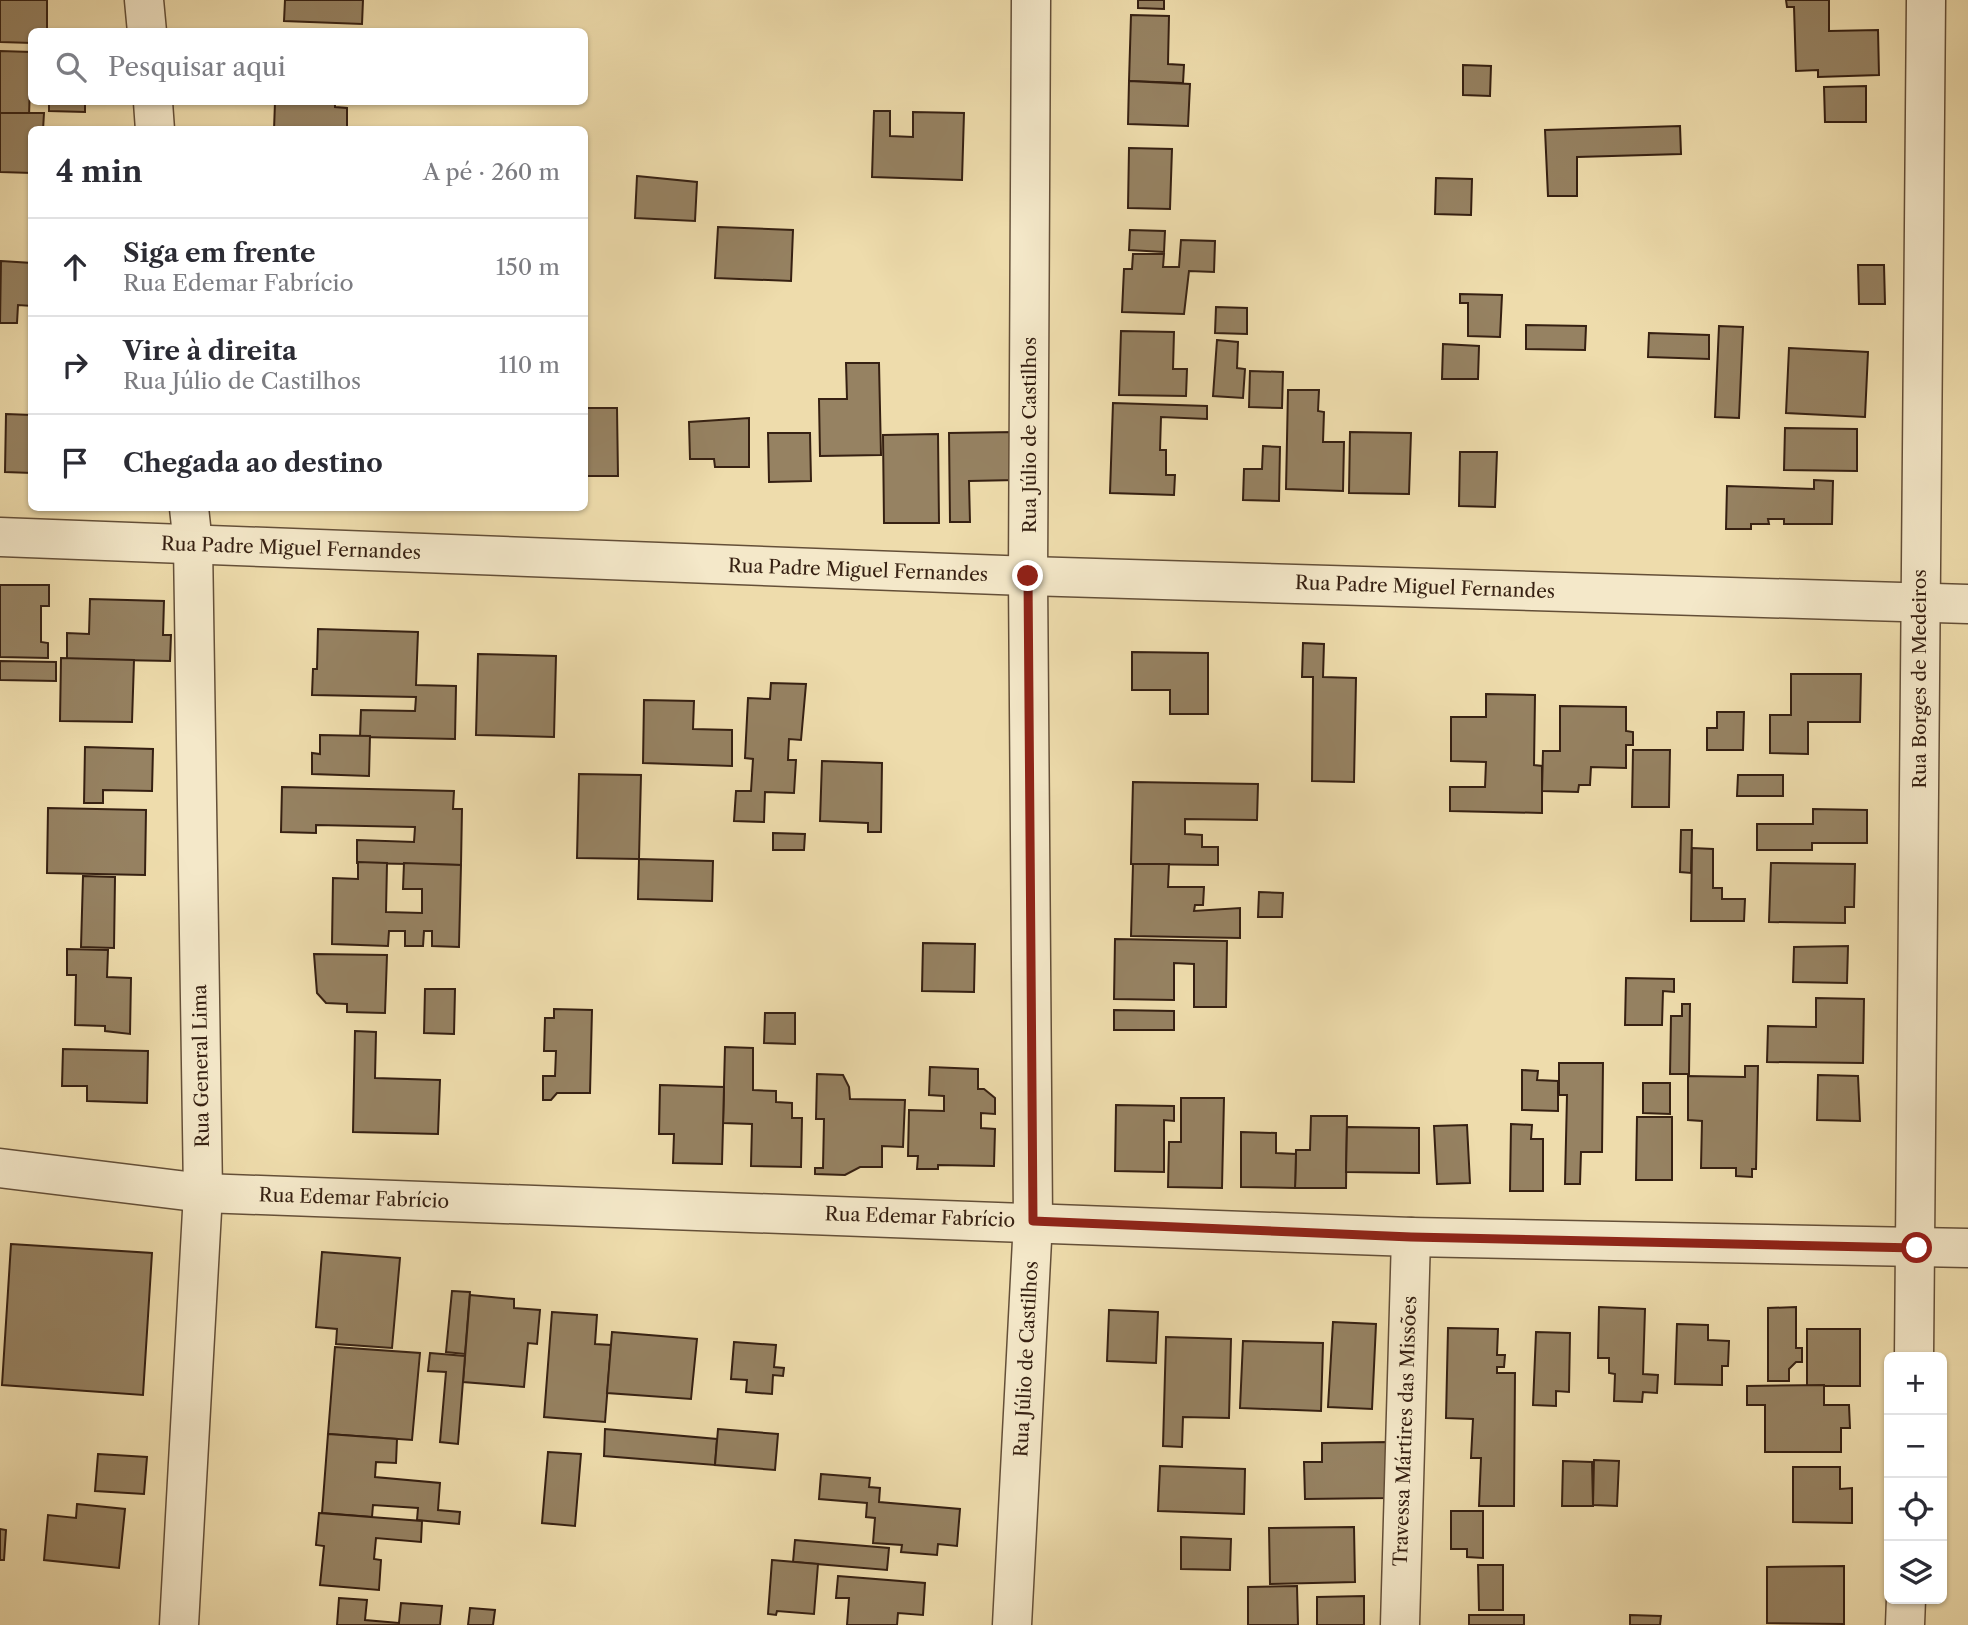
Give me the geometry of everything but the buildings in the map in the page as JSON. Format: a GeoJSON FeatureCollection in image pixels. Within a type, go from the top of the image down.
{"type":"FeatureCollection","features":[{"type":"Feature","properties":{"kind":"street"},"geometry":{"type":"LineString","coordinates":[[144,0],[146,28]]}},
{"type":"Feature","properties":{"kind":"street","name":"Rua Júlio de Castilhos"},"geometry":{"type":"LineString","coordinates":[[1012,1625],[1033,1221],[1028,576],[1031,0]]}},
{"type":"Feature","properties":{"kind":"street","name":"Rua Borges de Medeiros"},"geometry":{"type":"LineString","coordinates":[[1914,1352],[1926,0]]}},
{"type":"Feature","properties":{"kind":"street"},"geometry":{"type":"LineString","coordinates":[[153,105],[155,126]]}},
{"type":"Feature","properties":{"kind":"street","name":"Rua Padre Miguel Fernandes"},"geometry":{"type":"LineString","coordinates":[[0,537],[191,526],[1028,576],[1968,604]]}},
{"type":"Feature","properties":{"kind":"street","name":"Rua General Lima"},"geometry":{"type":"LineString","coordinates":[[179,1625],[204,1193],[191,526]]}},
{"type":"Feature","properties":{"kind":"street","name":"Rua Edemar Fabrício"},"geometry":{"type":"LineString","coordinates":[[0,1168],[204,1193],[1033,1221],[1411,1237],[1968,1248]]}},
{"type":"Feature","properties":{"kind":"street","name":"Travessa Mártires das Missões"},"geometry":{"type":"LineString","coordinates":[[1400,1625],[1411,1237]]}},
{"type":"Feature","properties":{"kind":"street"},"geometry":{"type":"LineString","coordinates":[[1905,1625],[1906,1604]]}},
{"type":"Feature","properties":{"kind":"route"},"geometry":{"type":"LineString","coordinates":[[1028,576],[1033,1221],[1411,1237],[1917,1248]]}}]}
